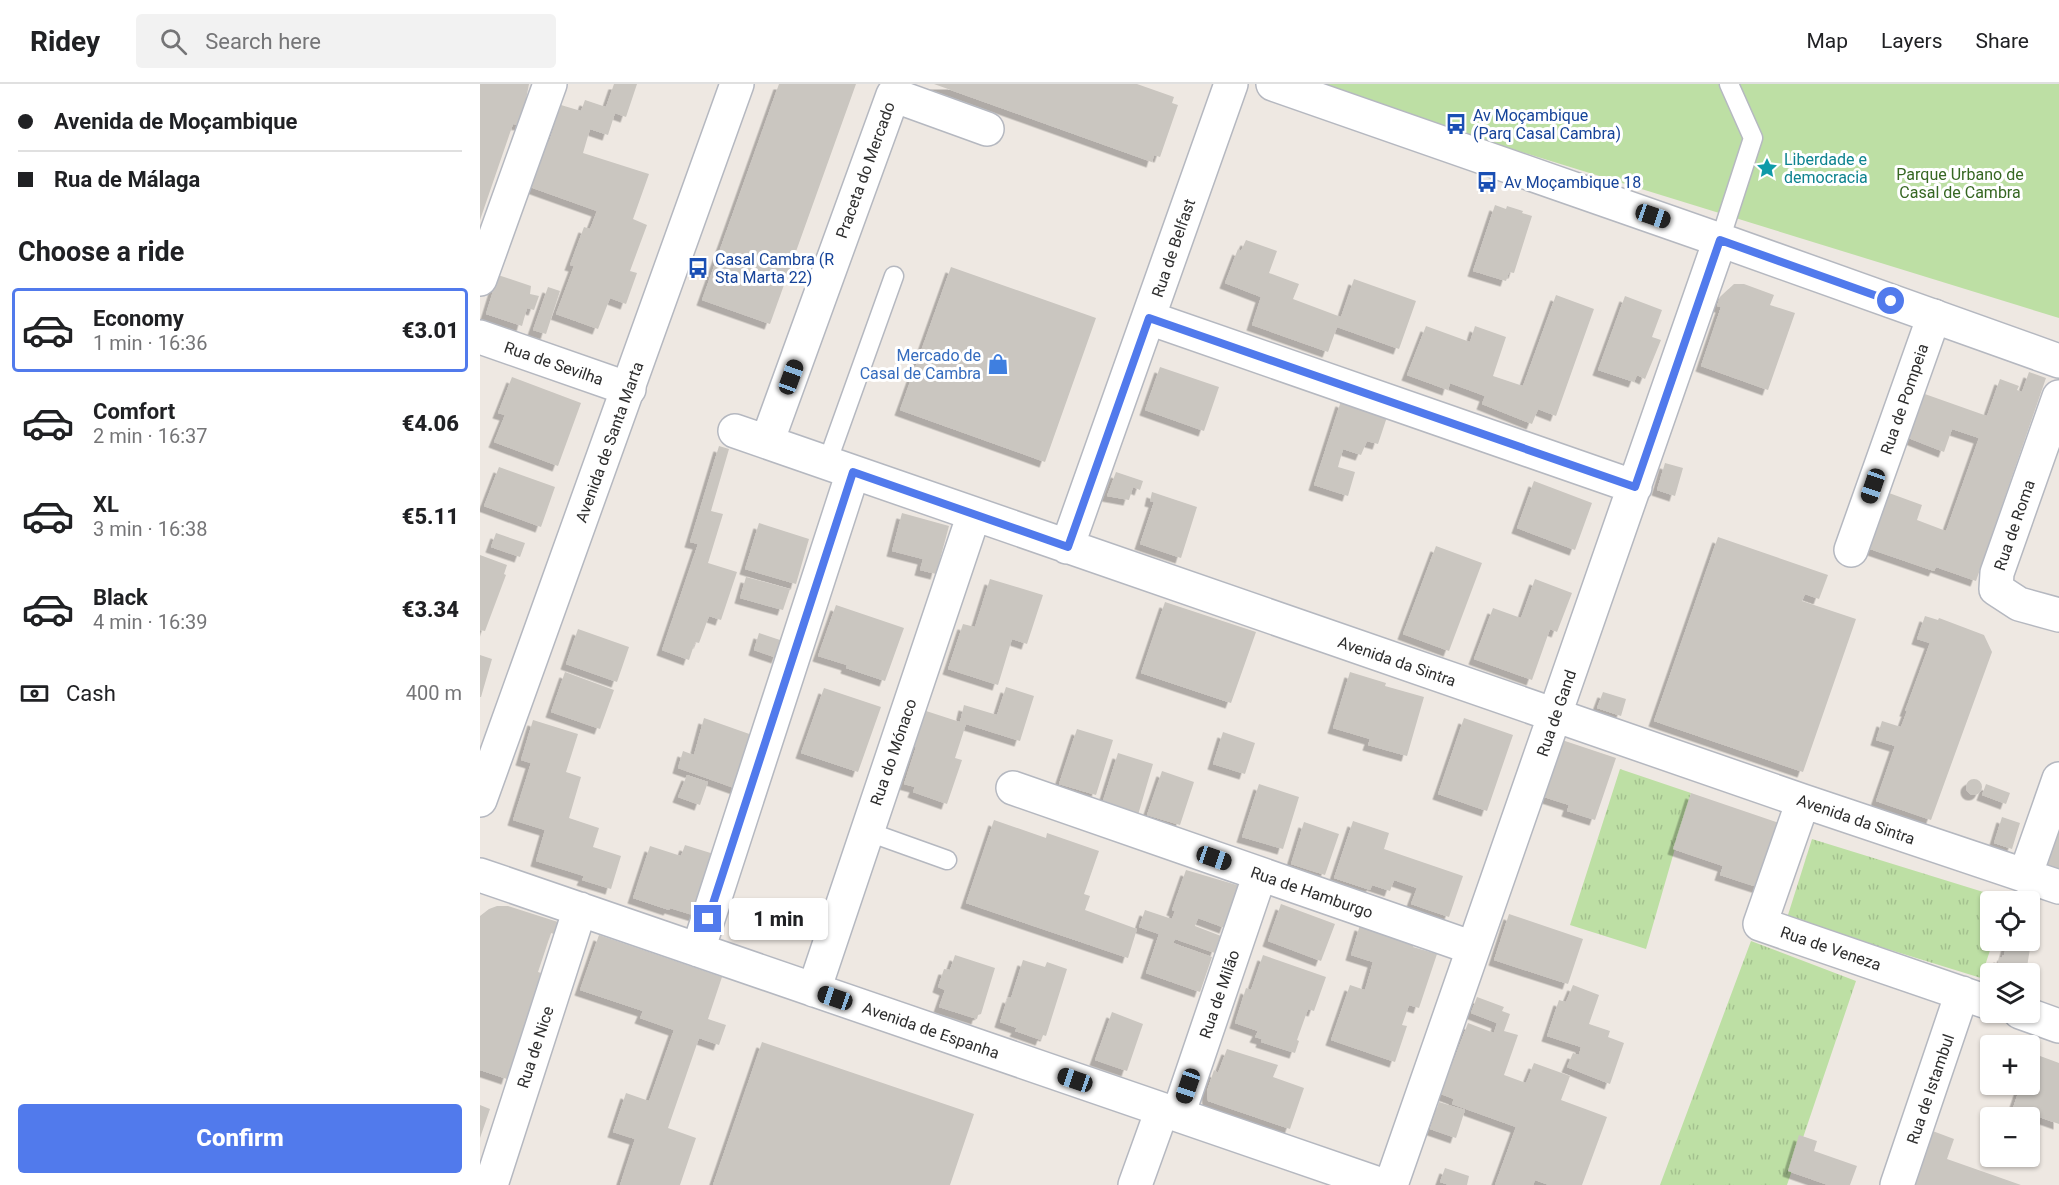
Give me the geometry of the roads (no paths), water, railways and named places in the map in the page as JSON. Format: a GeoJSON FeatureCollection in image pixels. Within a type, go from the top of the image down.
{"type":"FeatureCollection","features":[{"type":"Feature","properties":{"kind":"street"},"geometry":{"type":"LineString","coordinates":[[480,279],[550,84]]}},
{"type":"Feature","properties":{"kind":"street","name":"Avenida de Santa Marta"},"geometry":{"type":"LineString","coordinates":[[480,800],[737,84]]}},
{"type":"Feature","properties":{"kind":"street","name":"Rua de Belfast"},"geometry":{"type":"LineString","coordinates":[[1068,547],[1231,84]]}},
{"type":"Feature","properties":{"kind":"street"},"geometry":{"type":"LineString","coordinates":[[1273,84],[2059,361]]}},
{"type":"Feature","properties":{"kind":"street","name":"Praceta do Mercado"},"geometry":{"type":"LineString","coordinates":[[767,442],[893,95],[987,129]]}},
{"type":"Feature","properties":{"kind":"street","name":"Rua de Gand"},"geometry":{"type":"LineString","coordinates":[[1391,1185],[1720,240]]}},
{"type":"Feature","properties":{"kind":"street","name":"Rua de Pompeia"},"geometry":{"type":"LineString","coordinates":[[1851,550],[1934,316]]}},
{"type":"Feature","properties":{"kind":"street"},"geometry":{"type":"LineString","coordinates":[[1149,318],[1635,487]]}},
{"type":"Feature","properties":{"kind":"street","name":"Rua de Sevilha"},"geometry":{"type":"LineString","coordinates":[[480,337],[629,389]]}},
{"type":"Feature","properties":{"kind":"street","name":"Rua de Roma"},"geometry":{"type":"LineString","coordinates":[[2059,397],[1995,582],[1996,590],[2019,604],[2059,615]]}},
{"type":"Feature","properties":{"kind":"street","name":"Avenida da Sintra"},"geometry":{"type":"LineString","coordinates":[[735,431],[1555,716],[2059,887]]}},
{"type":"Feature","properties":{"kind":"street"},"geometry":{"type":"LineString","coordinates":[[698,950],[840,468]]}},
{"type":"Feature","properties":{"kind":"street","name":"Rua do Mónaco"},"geometry":{"type":"LineString","coordinates":[[814,990],[974,514]]}},
{"type":"Feature","properties":{"kind":"street"},"geometry":{"type":"LineString","coordinates":[[2025,876],[2059,779]]}},
{"type":"Feature","properties":{"kind":"street","name":"Rua de Hamburgo"},"geometry":{"type":"LineString","coordinates":[[1013,789],[1473,948]]}},
{"type":"Feature","properties":{"kind":"street","name":"Rua de Veneza"},"geometry":{"type":"LineString","coordinates":[[1803,801],[1760,924],[1976,998]]}},
{"type":"Feature","properties":{"kind":"street","name":"Rua de Milão"},"geometry":{"type":"LineString","coordinates":[[1136,1185],[1170,1112],[1260,874]]}},
{"type":"Feature","properties":{"kind":"street","name":"Avenida de Espanha"},"geometry":{"type":"LineString","coordinates":[[480,875],[1382,1185]]}},
{"type":"Feature","properties":{"kind":"street","name":"Rua de Nice"},"geometry":{"type":"LineString","coordinates":[[491,1185],[580,909]]}},
{"type":"Feature","properties":{"kind":"street","name":"Rua de Istambul"},"geometry":{"type":"LineString","coordinates":[[1897,1185],[1976,998]]}},
{"type":"Feature","properties":{"kind":"street"},"geometry":{"type":"LineString","coordinates":[[2040,1019],[2059,1026]]}},
{"type":"Feature","properties":{"kind":"lane"},"geometry":{"type":"LineString","coordinates":[[1720,240],[1753,138],[1729,84]]}},
{"type":"Feature","properties":{"kind":"lane"},"geometry":{"type":"LineString","coordinates":[[840,468],[894,276]]}},
{"type":"Feature","properties":{"kind":"lane"},"geometry":{"type":"LineString","coordinates":[[866,831],[947,860]]}},
{"type":"Feature","properties":{"kind":"place","name":"Av Moçambique (Parq Casal Cambra)"},"geometry":{"type":"Point","coordinates":[1456,124]}},
{"type":"Feature","properties":{"kind":"place","name":"Liberdade e democracia"},"geometry":{"type":"Point","coordinates":[1767,168]}},
{"type":"Feature","properties":{"kind":"place","name":"Av Moçambique 18"},"geometry":{"type":"Point","coordinates":[1487,182]}},
{"type":"Feature","properties":{"kind":"place","name":"Casal Cambra (R Sta Marta 22)"},"geometry":{"type":"Point","coordinates":[698,268]}},
{"type":"Feature","properties":{"kind":"place","name":"Mercado de Casal de Cambra"},"geometry":{"type":"Point","coordinates":[998,364]}},
{"type":"Feature","properties":{"kind":"park label","name":"Parque Urbano de Casal de Cambra"},"geometry":{"type":"Point","coordinates":[1960,183]}}]}
